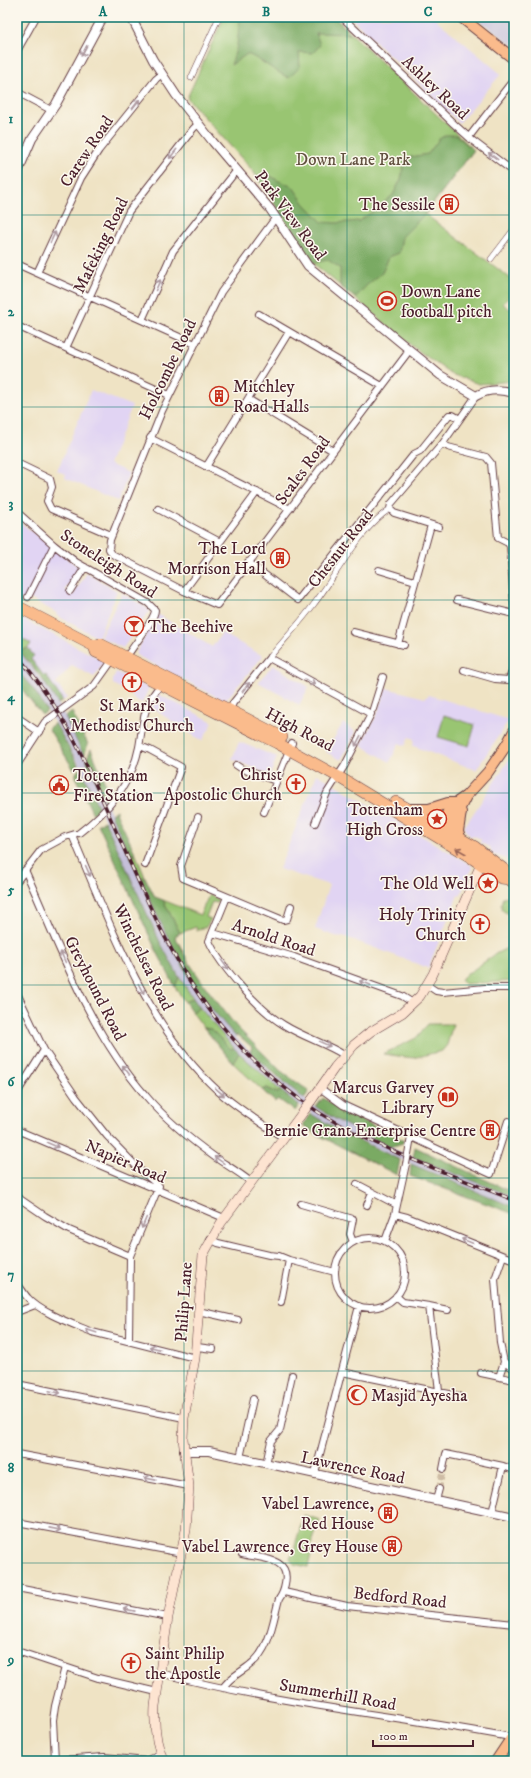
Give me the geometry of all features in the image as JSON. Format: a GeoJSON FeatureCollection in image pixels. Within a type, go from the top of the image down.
{"type":"FeatureCollection","features":[{"type":"Feature","properties":{"kind":"highway","name":"High Road"},"geometry":{"type":"LineString","coordinates":[[17,606],[94,646],[96,652],[120,659],[291,746],[406,809],[483,859]]}},
{"type":"Feature","properties":{"kind":"highway","name":"High Road"},"geometry":{"type":"LineString","coordinates":[[339,773],[377,798],[443,833],[460,837],[501,878],[511,881]]}},
{"type":"Feature","properties":{"kind":"main road"},"geometry":{"type":"LineString","coordinates":[[461,17],[514,59]]}},
{"type":"Feature","properties":{"kind":"main road"},"geometry":{"type":"LineString","coordinates":[[460,837],[458,831],[458,806],[492,767],[514,731]]}},
{"type":"Feature","properties":{"kind":"main road"},"geometry":{"type":"LineString","coordinates":[[406,809],[429,810],[448,803],[458,806]]}},
{"type":"Feature","properties":{"kind":"main road"},"geometry":{"type":"LineString","coordinates":[[443,833],[450,807],[458,806]]}},
{"type":"Feature","properties":{"kind":"main road","name":"Philip Lane"},"geometry":{"type":"LineString","coordinates":[[162,1758],[157,1743],[154,1720],[168,1617],[186,1530],[189,1486],[184,1451],[184,1418],[197,1347],[202,1255],[210,1239],[224,1218],[311,1102],[344,1055],[359,1040],[402,1013],[413,1003],[427,985],[483,859]]}},
{"type":"Feature","properties":{"kind":"main road"},"geometry":{"type":"LineString","coordinates":[[496,1761],[513,1737]]}},
{"type":"Feature","properties":{"kind":"street"},"geometry":{"type":"LineString","coordinates":[[17,52],[36,17]]}},
{"type":"Feature","properties":{"kind":"street"},"geometry":{"type":"LineString","coordinates":[[17,174],[31,141],[51,110],[102,17]]}},
{"type":"Feature","properties":{"kind":"street","name":"Park View Road"},"geometry":{"type":"LineString","coordinates":[[131,17],[162,74],[198,124],[276,217],[308,266],[409,351],[440,374],[476,396]]}},
{"type":"Feature","properties":{"kind":"street"},"geometry":{"type":"LineString","coordinates":[[191,78],[219,17]]}},
{"type":"Feature","properties":{"kind":"street","name":"Ashley Road"},"geometry":{"type":"LineString","coordinates":[[342,17],[468,137],[514,172]]}},
{"type":"Feature","properties":{"kind":"street","name":"Carew Road"},"geometry":{"type":"LineString","coordinates":[[37,273],[81,178],[104,144],[156,79],[162,74]]}},
{"type":"Feature","properties":{"kind":"street"},"geometry":{"type":"LineString","coordinates":[[468,137],[514,79]]}},
{"type":"Feature","properties":{"kind":"street"},"geometry":{"type":"LineString","coordinates":[[17,92],[51,110]]}},
{"type":"Feature","properties":{"kind":"street","name":"Mafeking Road"},"geometry":{"type":"LineString","coordinates":[[66,348],[129,211],[198,124]]}},
{"type":"Feature","properties":{"kind":"street"},"geometry":{"type":"LineString","coordinates":[[142,320],[173,251],[237,170]]}},
{"type":"Feature","properties":{"kind":"street","name":"Holcombe Road"},"geometry":{"type":"LineString","coordinates":[[184,591],[116,556],[110,551],[109,546],[111,535],[169,395],[221,292],[276,217]]}},
{"type":"Feature","properties":{"kind":"street"},"geometry":{"type":"LineString","coordinates":[[491,259],[514,229]]}},
{"type":"Feature","properties":{"kind":"street"},"geometry":{"type":"LineString","coordinates":[[17,264],[195,344]]}},
{"type":"Feature","properties":{"kind":"street"},"geometry":{"type":"LineString","coordinates":[[259,314],[382,386]]}},
{"type":"Feature","properties":{"kind":"street"},"geometry":{"type":"LineString","coordinates":[[17,326],[169,395]]}},
{"type":"Feature","properties":{"kind":"street"},"geometry":{"type":"LineString","coordinates":[[206,467],[289,332]]}},
{"type":"Feature","properties":{"kind":"street","name":"Scales Road"},"geometry":{"type":"LineString","coordinates":[[184,591],[217,605],[409,351]]}},
{"type":"Feature","properties":{"kind":"street"},"geometry":{"type":"LineString","coordinates":[[476,396],[489,391],[505,391],[514,393]]}},
{"type":"Feature","properties":{"kind":"street","name":"Chesnut Road"},"geometry":{"type":"LineString","coordinates":[[228,714],[233,703],[314,605],[343,562],[378,518],[390,510],[392,501],[423,467],[476,396]]}},
{"type":"Feature","properties":{"kind":"street"},"geometry":{"type":"LineString","coordinates":[[248,399],[333,451]]}},
{"type":"Feature","properties":{"kind":"street"},"geometry":{"type":"LineString","coordinates":[[248,562],[298,600],[414,454],[420,451],[449,415],[453,415],[460,419]]}},
{"type":"Feature","properties":{"kind":"street"},"geometry":{"type":"LineString","coordinates":[[150,438],[290,510]]}},
{"type":"Feature","properties":{"kind":"street"},"geometry":{"type":"LineString","coordinates":[[442,443],[448,447],[486,457],[491,463],[498,538],[508,543],[510,546],[514,604]]}},
{"type":"Feature","properties":{"kind":"street"},"geometry":{"type":"LineString","coordinates":[[17,463],[50,479],[52,487],[47,501],[51,509],[111,535]]}},
{"type":"Feature","properties":{"kind":"street"},"geometry":{"type":"LineString","coordinates":[[184,591],[256,492]]}},
{"type":"Feature","properties":{"kind":"street"},"geometry":{"type":"LineString","coordinates":[[158,509],[220,542]]}},
{"type":"Feature","properties":{"kind":"street"},"geometry":{"type":"LineString","coordinates":[[390,510],[394,514],[439,527]]}},
{"type":"Feature","properties":{"kind":"street","name":"Stoneleigh Road"},"geometry":{"type":"LineString","coordinates":[[17,512],[54,545],[85,567],[148,604],[155,610],[152,619],[133,645],[120,659]]}},
{"type":"Feature","properties":{"kind":"street"},"geometry":{"type":"LineString","coordinates":[[353,632],[401,644],[415,580],[431,525]]}},
{"type":"Feature","properties":{"kind":"street"},"geometry":{"type":"LineString","coordinates":[[28,597],[54,545]]}},
{"type":"Feature","properties":{"kind":"street"},"geometry":{"type":"LineString","coordinates":[[70,591],[85,567]]}},
{"type":"Feature","properties":{"kind":"street"},"geometry":{"type":"LineString","coordinates":[[379,570],[415,580]]}},
{"type":"Feature","properties":{"kind":"street"},"geometry":{"type":"LineString","coordinates":[[457,600],[514,614]]}},
{"type":"Feature","properties":{"kind":"street"},"geometry":{"type":"LineString","coordinates":[[269,658],[372,712]]}},
{"type":"Feature","properties":{"kind":"street"},"geometry":{"type":"LineString","coordinates":[[17,765],[48,719],[94,686],[120,659]]}},
{"type":"Feature","properties":{"kind":"street"},"geometry":{"type":"LineString","coordinates":[[464,670],[495,679],[509,680],[514,665]]}},
{"type":"Feature","properties":{"kind":"street"},"geometry":{"type":"LineString","coordinates":[[315,823],[327,793],[372,712],[383,677]]}},
{"type":"Feature","properties":{"kind":"street"},"geometry":{"type":"LineString","coordinates":[[17,882],[41,850],[75,834],[100,816],[114,802],[134,766],[140,746],[147,707],[162,680]]}},
{"type":"Feature","properties":{"kind":"street"},"geometry":{"type":"LineString","coordinates":[[373,683],[381,685]]}},
{"type":"Feature","properties":{"kind":"street"},"geometry":{"type":"LineString","coordinates":[[17,717],[39,732]]}},
{"type":"Feature","properties":{"kind":"street"},"geometry":{"type":"LineString","coordinates":[[140,746],[181,767],[145,865]]}},
{"type":"Feature","properties":{"kind":"street"},"geometry":{"type":"LineString","coordinates":[[264,812],[291,746]]}},
{"type":"Feature","properties":{"kind":"street"},"geometry":{"type":"LineString","coordinates":[[236,765],[242,769],[276,781]]}},
{"type":"Feature","properties":{"kind":"street"},"geometry":{"type":"LineString","coordinates":[[198,817],[181,866],[183,878],[283,920],[287,919],[291,906]]}},
{"type":"Feature","properties":{"kind":"street","name":"Winchelsea Road"},"geometry":{"type":"LineString","coordinates":[[75,834],[140,988],[153,1012],[172,1040],[218,1090],[244,1112],[284,1138]]}},
{"type":"Feature","properties":{"kind":"street","name":"Greyhound Road"},"geometry":{"type":"LineString","coordinates":[[25,870],[81,996],[94,1022],[122,1065],[146,1097],[184,1134],[251,1182]]}},
{"type":"Feature","properties":{"kind":"street"},"geometry":{"type":"LineString","coordinates":[[213,932],[227,897]]}},
{"type":"Feature","properties":{"kind":"street","name":"Arnold Road"},"geometry":{"type":"LineString","coordinates":[[344,1055],[295,1031],[275,1019],[235,979],[209,941],[210,935],[213,932],[294,957],[402,996],[413,1003]]}},
{"type":"Feature","properties":{"kind":"street"},"geometry":{"type":"LineString","coordinates":[[427,985],[436,991],[443,992],[484,988],[514,988]]}},
{"type":"Feature","properties":{"kind":"street"},"geometry":{"type":"LineString","coordinates":[[17,993],[44,1050],[96,1124],[140,1170],[159,1186],[130,1256],[129,1342]]}},
{"type":"Feature","properties":{"kind":"street"},"geometry":{"type":"LineString","coordinates":[[17,1093],[44,1050]]}},
{"type":"Feature","properties":{"kind":"street"},"geometry":{"type":"LineString","coordinates":[[320,1088],[343,1105],[491,1174],[508,1121],[514,1123]]}},
{"type":"Feature","properties":{"kind":"street","name":"Napier Road"},"geometry":{"type":"LineString","coordinates":[[17,1130],[224,1218]]}},
{"type":"Feature","properties":{"kind":"street"},"geometry":{"type":"LineString","coordinates":[[385,1241],[395,1214],[411,1137]]}},
{"type":"Feature","properties":{"kind":"street"},"geometry":{"type":"LineString","coordinates":[[134,1180],[140,1170]]}},
{"type":"Feature","properties":{"kind":"street"},"geometry":{"type":"LineString","coordinates":[[357,1184],[397,1205]]}},
{"type":"Feature","properties":{"kind":"street"},"geometry":{"type":"LineString","coordinates":[[367,1205],[372,1192]]}},
{"type":"Feature","properties":{"kind":"street"},"geometry":{"type":"LineString","coordinates":[[17,1197],[69,1230],[130,1256]]}},
{"type":"Feature","properties":{"kind":"street"},"geometry":{"type":"LineString","coordinates":[[301,1204],[353,1219],[350,1234],[353,1242]]}},
{"type":"Feature","properties":{"kind":"street"},"geometry":{"type":"LineString","coordinates":[[395,1214],[407,1217],[514,1260]]}},
{"type":"Feature","properties":{"kind":"street"},"geometry":{"type":"LineString","coordinates":[[370,1238],[385,1241],[396,1250],[404,1266],[403,1284],[396,1296],[387,1303],[377,1307],[359,1306],[349,1301],[336,1283],[335,1272],[340,1255],[353,1242],[370,1238]]}},
{"type":"Feature","properties":{"kind":"street"},"geometry":{"type":"LineString","coordinates":[[210,1239],[268,1256],[279,1256],[335,1272]]}},
{"type":"Feature","properties":{"kind":"street"},"geometry":{"type":"LineString","coordinates":[[499,1377],[504,1362],[500,1343],[495,1279],[503,1256]]}},
{"type":"Feature","properties":{"kind":"street"},"geometry":{"type":"LineString","coordinates":[[281,1302],[289,1260]]}},
{"type":"Feature","properties":{"kind":"street"},"geometry":{"type":"LineString","coordinates":[[17,1283],[28,1299],[36,1305],[92,1332],[195,1358]]}},
{"type":"Feature","properties":{"kind":"street"},"geometry":{"type":"LineString","coordinates":[[396,1296],[403,1302],[448,1310]]}},
{"type":"Feature","properties":{"kind":"street"},"geometry":{"type":"LineString","coordinates":[[17,1312],[36,1305]]}},
{"type":"Feature","properties":{"kind":"street"},"geometry":{"type":"LineString","coordinates":[[314,1474],[359,1306]]}},
{"type":"Feature","properties":{"kind":"street"},"geometry":{"type":"LineString","coordinates":[[429,1306],[439,1391]]}},
{"type":"Feature","properties":{"kind":"street"},"geometry":{"type":"LineString","coordinates":[[198,1311],[238,1320]]}},
{"type":"Feature","properties":{"kind":"street"},"geometry":{"type":"LineString","coordinates":[[197,1347],[213,1349]]}},
{"type":"Feature","properties":{"kind":"street"},"geometry":{"type":"LineString","coordinates":[[504,1362],[514,1369]]}},
{"type":"Feature","properties":{"kind":"street"},"geometry":{"type":"LineString","coordinates":[[342,1372],[459,1396]]}},
{"type":"Feature","properties":{"kind":"street"},"geometry":{"type":"LineString","coordinates":[[481,1374],[514,1380]]}},
{"type":"Feature","properties":{"kind":"street"},"geometry":{"type":"LineString","coordinates":[[266,1464],[271,1441],[280,1430],[292,1375]]}},
{"type":"Feature","properties":{"kind":"street"},"geometry":{"type":"LineString","coordinates":[[17,1384],[184,1418]]}},
{"type":"Feature","properties":{"kind":"street"},"geometry":{"type":"LineString","coordinates":[[240,1458],[253,1399]]}},
{"type":"Feature","properties":{"kind":"street","name":"Lawrence Road"},"geometry":{"type":"LineString","coordinates":[[184,1451],[204,1451],[240,1458],[514,1517]]}},
{"type":"Feature","properties":{"kind":"street"},"geometry":{"type":"LineString","coordinates":[[17,1454],[189,1486]]}},
{"type":"Feature","properties":{"kind":"street"},"geometry":{"type":"LineString","coordinates":[[443,1469],[446,1454],[503,1466],[514,1470]]}},
{"type":"Feature","properties":{"kind":"street"},"geometry":{"type":"LineString","coordinates":[[492,1513],[503,1466]]}},
{"type":"Feature","properties":{"kind":"street"},"geometry":{"type":"LineString","coordinates":[[436,1500],[439,1489]]}},
{"type":"Feature","properties":{"kind":"street"},"geometry":{"type":"LineString","coordinates":[[17,1522],[182,1553]]}},
{"type":"Feature","properties":{"kind":"street"},"geometry":{"type":"LineString","coordinates":[[223,1688],[227,1681],[252,1664],[263,1650],[267,1642],[280,1599],[284,1592],[287,1576],[282,1564],[278,1562],[242,1554]]}},
{"type":"Feature","properties":{"kind":"street"},"geometry":{"type":"LineString","coordinates":[[17,1588],[168,1617]]}},
{"type":"Feature","properties":{"kind":"street","name":"Bedford Road"},"geometry":{"type":"LineString","coordinates":[[284,1592],[347,1606],[514,1624]]}},
{"type":"Feature","properties":{"kind":"street"},"geometry":{"type":"LineString","coordinates":[[17,1651],[98,1678],[157,1692]]}},
{"type":"Feature","properties":{"kind":"street"},"geometry":{"type":"LineString","coordinates":[[55,1760],[53,1720],[65,1667]]}},
{"type":"Feature","properties":{"kind":"street","name":"Summerhill Road"},"geometry":{"type":"LineString","coordinates":[[160,1673],[223,1688],[513,1737]]}},
{"type":"Feature","properties":{"kind":"street"},"geometry":{"type":"LineString","coordinates":[[46,1761],[104,1759],[146,1761],[162,1758]]}},
{"type":"Feature","properties":{"kind":"shaded area"},"geometry":{"type":"Polygon","coordinates":[[[350,17],[433,17],[501,74],[459,123],[350,17]]]}},
{"type":"Feature","properties":{"kind":"shaded area"},"geometry":{"type":"Polygon","coordinates":[[[475,17],[508,17],[514,22],[514,46],[475,17]]]}},
{"type":"Feature","properties":{"kind":"shaded area"},"geometry":{"type":"Polygon","coordinates":[[[91,390],[132,406],[109,464],[129,473],[118,501],[65,478],[66,474],[57,471],[91,390]]]}},
{"type":"Feature","properties":{"kind":"shaded area"},"geometry":{"type":"Polygon","coordinates":[[[17,520],[80,568],[65,590],[73,595],[87,573],[117,591],[98,638],[27,597],[24,601],[17,597],[17,520]]]}},
{"type":"Feature","properties":{"kind":"shaded area"},"geometry":{"type":"Polygon","coordinates":[[[122,593],[150,610],[123,648],[100,637],[122,593]]]}},
{"type":"Feature","properties":{"kind":"shaded area"},"geometry":{"type":"Polygon","coordinates":[[[157,614],[212,647],[222,633],[263,656],[225,701],[136,655],[157,614]]]}},
{"type":"Feature","properties":{"kind":"shaded area"},"geometry":{"type":"Polygon","coordinates":[[[17,616],[102,660],[103,664],[94,677],[72,665],[56,683],[67,698],[63,701],[46,675],[44,676],[31,659],[34,656],[28,648],[31,644],[17,636],[17,616]]]}},
{"type":"Feature","properties":{"kind":"shaded area"},"geometry":{"type":"Polygon","coordinates":[[[17,648],[52,693],[76,736],[160,921],[180,960],[204,998],[235,1036],[273,1074],[324,1113],[394,1149],[514,1197],[514,1207],[395,1157],[322,1121],[290,1098],[253,1067],[216,1029],[185,987],[159,940],[78,762],[40,699],[17,670],[17,648]]]}},
{"type":"Feature","properties":{"kind":"shaded area"},"geometry":{"type":"Polygon","coordinates":[[[273,665],[309,687],[299,705],[258,682],[273,665]]]}},
{"type":"Feature","properties":{"kind":"shaded area"},"geometry":{"type":"Polygon","coordinates":[[[116,672],[149,688],[142,703],[132,698],[133,695],[113,684],[113,679],[116,672]]]}},
{"type":"Feature","properties":{"kind":"shaded area"},"geometry":{"type":"Polygon","coordinates":[[[386,688],[425,698],[429,695],[509,720],[476,770],[413,746],[414,739],[409,737],[405,746],[399,743],[390,762],[361,745],[377,714],[386,688]]]}},
{"type":"Feature","properties":{"kind":"shaded area"},"geometry":{"type":"Polygon","coordinates":[[[158,694],[213,722],[202,741],[152,708],[158,694]]]}},
{"type":"Feature","properties":{"kind":"shaded area"},"geometry":{"type":"Polygon","coordinates":[[[343,723],[356,732],[341,760],[326,752],[343,723]]]}},
{"type":"Feature","properties":{"kind":"shaded area"},"geometry":{"type":"Polygon","coordinates":[[[239,742],[277,757],[270,775],[232,759],[239,742]]]}},
{"type":"Feature","properties":{"kind":"shaded area"},"geometry":{"type":"Polygon","coordinates":[[[514,752],[514,866],[506,861],[506,859],[492,854],[490,847],[480,843],[481,840],[477,837],[470,836],[465,830],[465,826],[514,752]]]}},
{"type":"Feature","properties":{"kind":"shaded area"},"geometry":{"type":"Polygon","coordinates":[[[317,774],[471,865],[472,868],[460,896],[458,895],[428,968],[343,936],[341,938],[315,929],[329,885],[279,869],[317,774]]]}},
{"type":"Feature","properties":{"kind":"green space","name":"Down Lane Park"},"geometry":{"type":"Polygon","coordinates":[[[224,17],[334,17],[474,150],[425,214],[514,281],[514,290],[503,304],[514,312],[514,381],[479,384],[451,374],[412,346],[313,263],[253,171],[187,98],[224,17]]]}},
{"type":"Feature","properties":{"kind":"green space"},"geometry":{"type":"Polygon","coordinates":[[[240,17],[334,17],[352,34],[316,33],[320,45],[313,53],[299,52],[300,67],[289,78],[247,54],[231,65],[237,46],[240,17]]]}},
{"type":"Feature","properties":{"kind":"green space"},"geometry":{"type":"Polygon","coordinates":[[[446,135],[456,135],[474,150],[425,214],[402,237],[399,253],[389,257],[382,273],[367,285],[355,298],[340,286],[340,268],[328,260],[313,263],[257,177],[265,172],[277,180],[293,187],[304,203],[322,222],[336,223],[359,221],[393,195],[401,179],[405,158],[428,154],[439,139],[446,135]]]}},
{"type":"Feature","properties":{"kind":"green space"},"geometry":{"type":"Polygon","coordinates":[[[17,636],[31,644],[28,648],[19,651],[17,648],[17,636]]]}},
{"type":"Feature","properties":{"kind":"green space"},"geometry":{"type":"Polygon","coordinates":[[[28,648],[34,656],[31,659],[44,676],[46,675],[63,701],[58,704],[41,677],[19,651],[28,648]]]}},
{"type":"Feature","properties":{"kind":"green space"},"geometry":{"type":"Polygon","coordinates":[[[17,670],[34,690],[47,711],[42,715],[17,683],[17,670]]]}},
{"type":"Feature","properties":{"kind":"green space"},"geometry":{"type":"Polygon","coordinates":[[[72,712],[88,744],[84,756],[65,717],[72,712]]]}},
{"type":"Feature","properties":{"kind":"green space"},"geometry":{"type":"Polygon","coordinates":[[[444,715],[475,725],[469,746],[438,737],[444,715]]]}},
{"type":"Feature","properties":{"kind":"green space"},"geometry":{"type":"Polygon","coordinates":[[[55,723],[78,764],[74,770],[48,728],[55,723]]]}},
{"type":"Feature","properties":{"kind":"green space"},"geometry":{"type":"Polygon","coordinates":[[[91,749],[110,795],[105,802],[86,760],[91,749]]]}},
{"type":"Feature","properties":{"kind":"green space"},"geometry":{"type":"Polygon","coordinates":[[[80,768],[99,808],[93,814],[76,779],[76,773],[80,768]]]}},
{"type":"Feature","properties":{"kind":"green space"},"geometry":{"type":"Polygon","coordinates":[[[116,810],[136,855],[130,855],[111,814],[116,810]]]}},
{"type":"Feature","properties":{"kind":"green space"},"geometry":{"type":"Polygon","coordinates":[[[105,821],[159,940],[179,977],[175,987],[154,946],[98,824],[105,821]]]}},
{"type":"Feature","properties":{"kind":"green space"},"geometry":{"type":"Polygon","coordinates":[[[130,855],[136,855],[145,877],[140,878],[130,855]]]}},
{"type":"Feature","properties":{"kind":"green space"},"geometry":{"type":"Polygon","coordinates":[[[145,877],[155,897],[163,900],[180,933],[175,936],[188,961],[205,986],[236,1026],[281,1071],[309,1091],[304,1099],[250,1052],[252,1047],[238,1035],[235,1036],[196,988],[159,920],[140,878],[145,877]]]}},
{"type":"Feature","properties":{"kind":"green space"},"geometry":{"type":"Polygon","coordinates":[[[209,895],[217,898],[218,901],[217,903],[212,902],[206,917],[211,919],[206,927],[197,930],[196,927],[180,933],[163,900],[200,915],[209,895]]]}},
{"type":"Feature","properties":{"kind":"green space"},"geometry":{"type":"Polygon","coordinates":[[[503,897],[514,897],[514,918],[502,910],[501,904],[503,897]]]}},
{"type":"Feature","properties":{"kind":"green space"},"geometry":{"type":"Polygon","coordinates":[[[514,945],[514,981],[464,984],[461,980],[463,977],[497,953],[514,945]]]}},
{"type":"Feature","properties":{"kind":"green space"},"geometry":{"type":"Polygon","coordinates":[[[179,977],[193,998],[185,1002],[175,987],[179,977]]]}},
{"type":"Feature","properties":{"kind":"green space"},"geometry":{"type":"Polygon","coordinates":[[[193,998],[200,1008],[192,1012],[185,1002],[193,998]]]}},
{"type":"Feature","properties":{"kind":"green space"},"geometry":{"type":"Polygon","coordinates":[[[200,1008],[234,1048],[231,1049],[211,1029],[204,1028],[192,1012],[200,1008]]]}},
{"type":"Feature","properties":{"kind":"green space"},"geometry":{"type":"Polygon","coordinates":[[[428,1024],[453,1024],[447,1045],[442,1051],[413,1058],[383,1054],[416,1038],[428,1024]]]}},
{"type":"Feature","properties":{"kind":"green space"},"geometry":{"type":"Polygon","coordinates":[[[204,1028],[211,1029],[231,1049],[234,1048],[239,1053],[233,1063],[204,1028]]]}},
{"type":"Feature","properties":{"kind":"green space"},"geometry":{"type":"Polygon","coordinates":[[[239,1053],[281,1091],[277,1093],[267,1088],[262,1090],[233,1063],[239,1053]]]}},
{"type":"Feature","properties":{"kind":"green space"},"geometry":{"type":"Polygon","coordinates":[[[267,1088],[277,1093],[281,1091],[299,1105],[295,1111],[278,1099],[275,1102],[262,1090],[267,1088]]]}},
{"type":"Feature","properties":{"kind":"green space"},"geometry":{"type":"Polygon","coordinates":[[[323,1098],[340,1109],[404,1141],[403,1143],[390,1147],[340,1122],[316,1107],[323,1098]]]}},
{"type":"Feature","properties":{"kind":"green space"},"geometry":{"type":"Polygon","coordinates":[[[311,1114],[338,1130],[400,1160],[397,1175],[316,1134],[303,1125],[311,1114]]]}},
{"type":"Feature","properties":{"kind":"green space"},"geometry":{"type":"Polygon","coordinates":[[[415,1147],[514,1193],[514,1197],[413,1157],[415,1147]]]}},
{"type":"Feature","properties":{"kind":"green space"},"geometry":{"type":"Polygon","coordinates":[[[411,1164],[514,1207],[514,1214],[410,1176],[411,1164]]]}},
{"type":"Feature","properties":{"kind":"green space"},"geometry":{"type":"Polygon","coordinates":[[[304,1515],[320,1520],[310,1549],[312,1550],[308,1567],[294,1564],[290,1558],[295,1552],[295,1545],[304,1515]]]}},
{"type":"Feature","properties":{"kind":"tunnel"},"geometry":{"type":"LineString","coordinates":[[439,1489],[443,1469]]}},
{"type":"Feature","properties":{"kind":"railway"},"geometry":{"type":"LineString","coordinates":[[17,656],[52,702],[67,727],[93,779],[169,946],[199,995],[244,1051],[280,1084],[320,1113],[340,1125],[404,1156],[514,1200]]}},
{"type":"Feature","properties":{"kind":"place","name":"The Sessile"},"geometry":{"type":"Point","coordinates":[449,204]}},
{"type":"Feature","properties":{"kind":"place","name":"Down Lane football pitch"},"geometry":{"type":"Point","coordinates":[387,301]}},
{"type":"Feature","properties":{"kind":"place","name":"Mitchley Road Halls"},"geometry":{"type":"Point","coordinates":[219,396]}},
{"type":"Feature","properties":{"kind":"place","name":"The Lord Morrison Hall"},"geometry":{"type":"Point","coordinates":[280,558]}},
{"type":"Feature","properties":{"kind":"place","name":"The Beehive"},"geometry":{"type":"Point","coordinates":[134,626]}},
{"type":"Feature","properties":{"kind":"place","name":"St Mark's Methodist Church"},"geometry":{"type":"Point","coordinates":[132,682]}},
{"type":"Feature","properties":{"kind":"place","name":"Christ Apostolic Church"},"geometry":{"type":"Point","coordinates":[296,784]}},
{"type":"Feature","properties":{"kind":"place","name":"Tottenham Fire Station"},"geometry":{"type":"Point","coordinates":[59,785]}},
{"type":"Feature","properties":{"kind":"place","name":"Tottenham High Cross"},"geometry":{"type":"Point","coordinates":[437,819]}},
{"type":"Feature","properties":{"kind":"place","name":"The Old Well"},"geometry":{"type":"Point","coordinates":[488,883]}},
{"type":"Feature","properties":{"kind":"place","name":"Holy Trinity Church"},"geometry":{"type":"Point","coordinates":[480,924]}},
{"type":"Feature","properties":{"kind":"place","name":"Marcus Garvey Library"},"geometry":{"type":"Point","coordinates":[448,1097]}},
{"type":"Feature","properties":{"kind":"place","name":"Bernie Grant Enterprise Centre"},"geometry":{"type":"Point","coordinates":[490,1130]}},
{"type":"Feature","properties":{"kind":"place","name":"Masjid Ayesha"},"geometry":{"type":"Point","coordinates":[357,1395]}},
{"type":"Feature","properties":{"kind":"place","name":"Vabel Lawrence, Red House"},"geometry":{"type":"Point","coordinates":[388,1513]}},
{"type":"Feature","properties":{"kind":"place","name":"Vabel Lawrence, Grey House"},"geometry":{"type":"Point","coordinates":[392,1546]}},
{"type":"Feature","properties":{"kind":"place","name":"Saint Philip the Apostle"},"geometry":{"type":"Point","coordinates":[131,1663]}}]}
